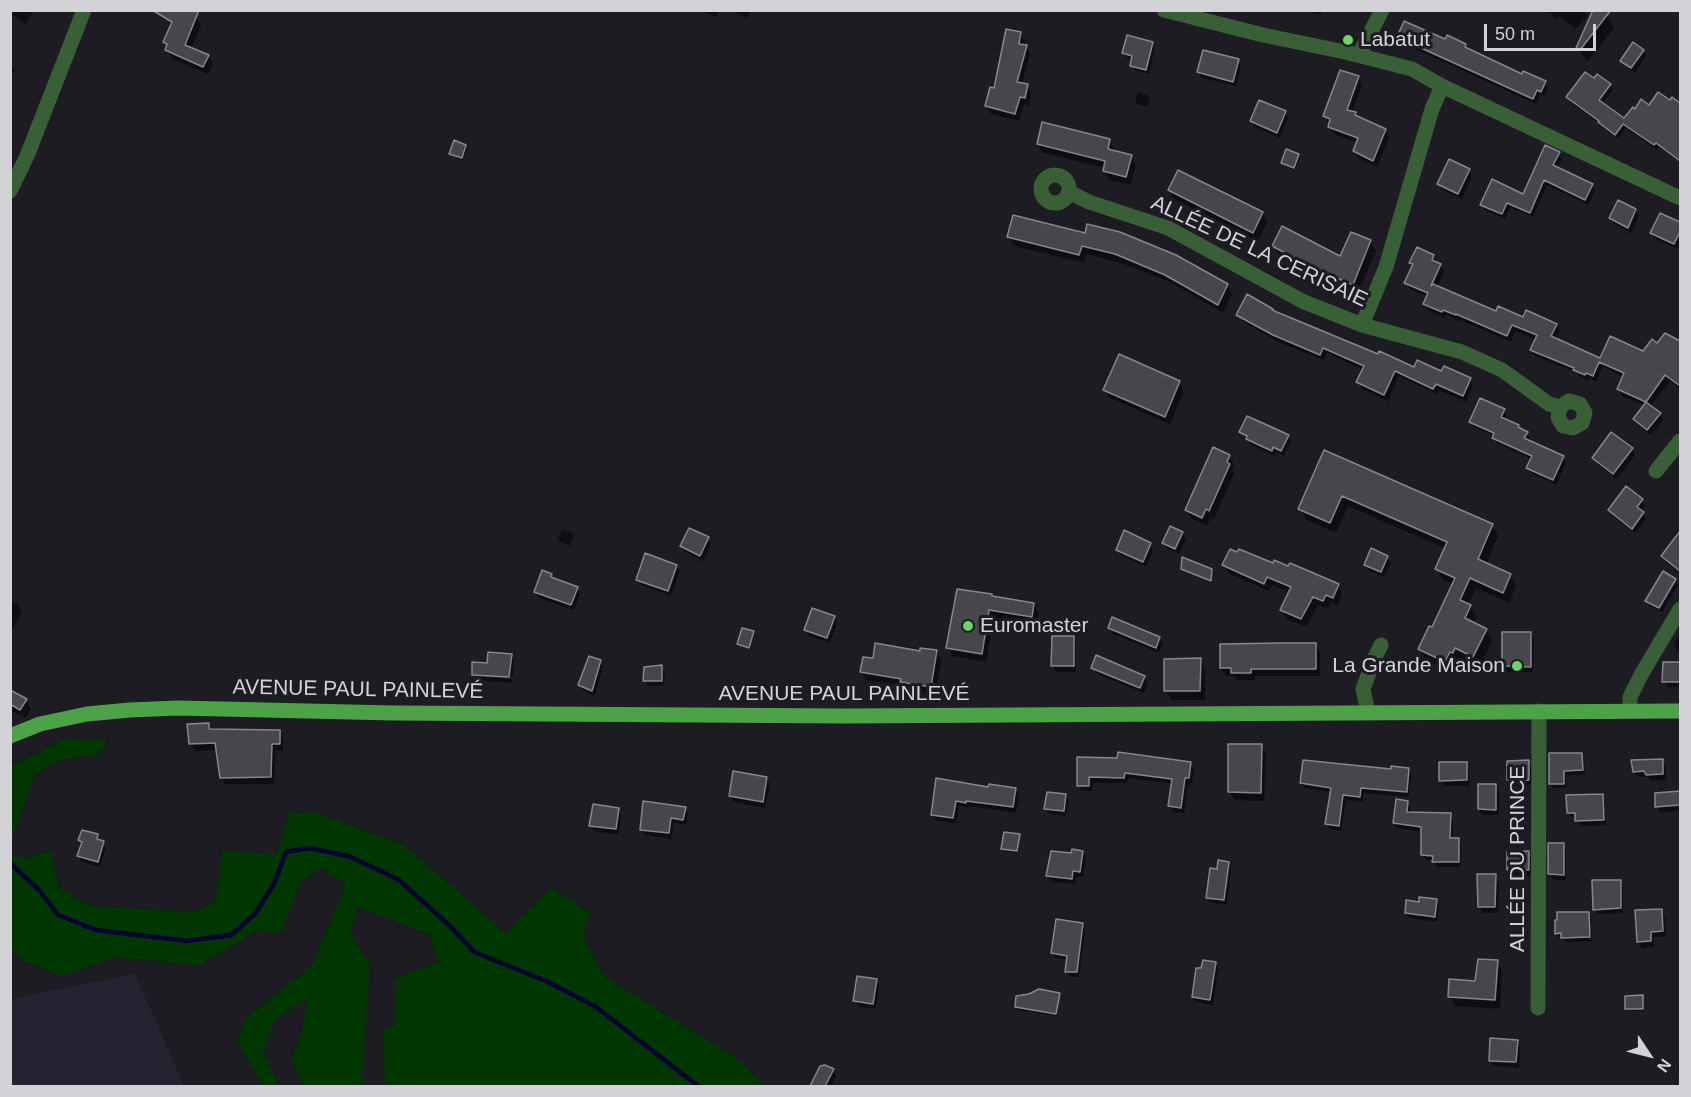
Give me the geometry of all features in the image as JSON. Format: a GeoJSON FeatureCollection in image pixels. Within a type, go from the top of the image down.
{"type":"FeatureCollection","features":[{"type":"Feature","properties":{"kind":"main road","name":"AVENUE PAUL PAINLEVÉ"},"geometry":{"type":"LineString","coordinates":[[10,736],[40,724],[87,714],[178,708],[406,713],[832,716],[1680,711]]}},
{"type":"Feature","properties":{"kind":"street"},"geometry":{"type":"LineString","coordinates":[[10,191],[27,156],[84,10]]}},
{"type":"Feature","properties":{"kind":"street"},"geometry":{"type":"LineString","coordinates":[[1164,10],[1412,69],[1442,86],[1680,198]]}},
{"type":"Feature","properties":{"kind":"street"},"geometry":{"type":"LineString","coordinates":[[1359,55],[1382,10]]}},
{"type":"Feature","properties":{"kind":"street"},"geometry":{"type":"LineString","coordinates":[[1362,325],[1386,267],[1432,109],[1442,86]]}},
{"type":"Feature","properties":{"kind":"street","name":"ALLÉE DE LA CERISAIE"},"geometry":{"type":"LineString","coordinates":[[1069,192],[1089,202],[1168,228],[1304,302],[1362,325],[1462,352],[1502,370],[1549,404],[1560,406]]}},
{"type":"Feature","properties":{"kind":"street"},"geometry":{"type":"LineString","coordinates":[[1656,471],[1680,441]]}},
{"type":"Feature","properties":{"kind":"street"},"geometry":{"type":"LineString","coordinates":[[1630,711],[1630,697],[1680,609]]}},
{"type":"Feature","properties":{"kind":"street"},"geometry":{"type":"LineString","coordinates":[[1368,712],[1364,689],[1381,645]]}},
{"type":"Feature","properties":{"kind":"street","name":"ALLÉE DU PRINCE"},"geometry":{"type":"LineString","coordinates":[[1538,1008],[1539,711]]}},
{"type":"Feature","properties":{"kind":"shaded area"},"geometry":{"type":"Polygon","coordinates":[[[135,974],[184,1086],[11,1086],[11,999],[135,974]]]}},
{"type":"Feature","properties":{"kind":"green space"},"geometry":{"type":"Polygon","coordinates":[[[65,739],[108,739],[100,754],[57,761],[35,775],[11,842],[11,767],[65,739]]]}},
{"type":"Feature","properties":{"kind":"green space"},"geometry":{"type":"Polygon","coordinates":[[[314,812],[404,845],[506,933],[553,887],[590,914],[583,937],[604,976],[735,1057],[763,1086],[385,1086],[383,1030],[395,1026],[396,978],[438,963],[430,935],[358,907],[350,933],[370,967],[362,1086],[303,1086],[292,1060],[302,1033],[308,998],[276,1019],[263,1053],[280,1086],[263,1086],[237,1042],[246,1019],[313,965],[346,884],[320,868],[302,881],[281,934],[258,930],[200,965],[113,957],[63,977],[21,960],[11,947],[11,855],[25,859],[51,851],[58,886],[89,906],[195,912],[216,901],[223,850],[277,855],[290,813],[314,812]]]}},
{"type":"Feature","properties":{"kind":"building"},"geometry":{"type":"Polygon","coordinates":[[[152,10],[199,10],[185,45],[209,55],[203,67],[165,50],[167,44],[163,42],[172,22],[152,10]]]}},
{"type":"Feature","properties":{"kind":"building"},"geometry":{"type":"Polygon","coordinates":[[[1593,10],[1611,10],[1580,50],[1576,48],[1593,10]]]}},
{"type":"Feature","properties":{"kind":"building"},"geometry":{"type":"Polygon","coordinates":[[[1404,21],[1445,39],[1447,35],[1466,44],[1465,47],[1522,74],[1523,71],[1546,81],[1541,92],[1537,90],[1533,99],[1397,37],[1404,21]]]}},
{"type":"Feature","properties":{"kind":"building"},"geometry":{"type":"Polygon","coordinates":[[[1006,29],[1021,32],[1019,44],[1027,45],[1017,82],[1028,84],[1025,98],[1020,97],[1015,114],[985,106],[990,87],[994,88],[1006,29]]]}},
{"type":"Feature","properties":{"kind":"building"},"geometry":{"type":"Polygon","coordinates":[[[1127,35],[1153,42],[1146,70],[1130,66],[1132,56],[1122,53],[1127,35]]]}},
{"type":"Feature","properties":{"kind":"building"},"geometry":{"type":"Polygon","coordinates":[[[1633,42],[1644,50],[1631,68],[1620,61],[1633,42]]]}},
{"type":"Feature","properties":{"kind":"building"},"geometry":{"type":"Polygon","coordinates":[[[1203,50],[1239,59],[1233,82],[1197,72],[1203,50]]]}},
{"type":"Feature","properties":{"kind":"building"},"geometry":{"type":"Polygon","coordinates":[[[1340,70],[1359,76],[1347,110],[1356,112],[1355,115],[1386,129],[1373,161],[1353,151],[1358,138],[1328,127],[1330,119],[1323,116],[1340,70]]]}},
{"type":"Feature","properties":{"kind":"building"},"geometry":{"type":"Polygon","coordinates":[[[1585,72],[1594,78],[1597,74],[1611,84],[1599,100],[1624,118],[1633,107],[1635,109],[1641,99],[1649,105],[1658,92],[1680,103],[1680,161],[1656,143],[1654,145],[1623,124],[1615,135],[1566,97],[1585,72]]]}},
{"type":"Feature","properties":{"kind":"building"},"geometry":{"type":"Polygon","coordinates":[[[1259,100],[1286,111],[1277,133],[1250,121],[1259,100]]]}},
{"type":"Feature","properties":{"kind":"building"},"geometry":{"type":"Polygon","coordinates":[[[1042,122],[1110,139],[1108,149],[1132,155],[1126,177],[1103,171],[1105,161],[1037,144],[1042,122]]]}},
{"type":"Feature","properties":{"kind":"building"},"geometry":{"type":"Polygon","coordinates":[[[454,140],[466,145],[462,158],[449,154],[454,140]]]}},
{"type":"Feature","properties":{"kind":"building"},"geometry":{"type":"Polygon","coordinates":[[[1545,145],[1560,152],[1553,165],[1593,184],[1585,200],[1544,180],[1530,213],[1507,203],[1502,214],[1480,205],[1492,179],[1523,194],[1545,145]]]}},
{"type":"Feature","properties":{"kind":"building"},"geometry":{"type":"Polygon","coordinates":[[[1286,149],[1299,154],[1294,168],[1281,163],[1286,149]]]}},
{"type":"Feature","properties":{"kind":"building"},"geometry":{"type":"Polygon","coordinates":[[[1449,159],[1470,169],[1458,194],[1437,184],[1449,159]]]}},
{"type":"Feature","properties":{"kind":"building"},"geometry":{"type":"Polygon","coordinates":[[[1178,170],[1263,212],[1253,233],[1168,190],[1178,170]]]}},
{"type":"Feature","properties":{"kind":"building"},"geometry":{"type":"Polygon","coordinates":[[[1618,200],[1636,209],[1628,228],[1609,218],[1618,200]]]}},
{"type":"Feature","properties":{"kind":"building"},"geometry":{"type":"Polygon","coordinates":[[[1660,213],[1680,222],[1680,232],[1674,244],[1650,233],[1660,213]]]}},
{"type":"Feature","properties":{"kind":"building"},"geometry":{"type":"Polygon","coordinates":[[[1013,215],[1085,233],[1087,224],[1120,232],[1176,255],[1228,284],[1218,305],[1165,275],[1115,254],[1082,246],[1079,255],[1007,237],[1013,215]]]}},
{"type":"Feature","properties":{"kind":"building"},"geometry":{"type":"Polygon","coordinates":[[[1282,226],[1340,256],[1351,232],[1371,240],[1353,285],[1313,268],[1272,246],[1282,226]]]}},
{"type":"Feature","properties":{"kind":"building"},"geometry":{"type":"Polygon","coordinates":[[[1417,247],[1434,255],[1432,260],[1441,264],[1431,286],[1433,284],[1496,311],[1498,306],[1523,317],[1526,310],[1557,324],[1551,336],[1600,358],[1610,336],[1643,351],[1652,339],[1657,343],[1665,333],[1680,341],[1680,386],[1665,375],[1646,402],[1617,389],[1624,373],[1599,362],[1593,376],[1586,373],[1585,375],[1573,370],[1574,368],[1530,350],[1537,335],[1512,325],[1507,336],[1456,314],[1443,310],[1442,312],[1423,304],[1428,293],[1404,283],[1413,264],[1409,263],[1417,247]]]}},
{"type":"Feature","properties":{"kind":"building"},"geometry":{"type":"Polygon","coordinates":[[[1247,294],[1272,310],[1378,354],[1379,351],[1414,367],[1417,360],[1441,371],[1444,366],[1471,378],[1463,396],[1436,384],[1433,389],[1395,371],[1384,395],[1356,382],[1364,366],[1323,348],[1320,355],[1273,335],[1236,315],[1247,294]]]}},
{"type":"Feature","properties":{"kind":"building"},"geometry":{"type":"Polygon","coordinates":[[[1119,354],[1180,381],[1165,417],[1103,390],[1119,354]]]}},
{"type":"Feature","properties":{"kind":"building"},"geometry":{"type":"Polygon","coordinates":[[[1480,398],[1505,409],[1501,417],[1528,432],[1524,438],[1564,456],[1553,480],[1526,468],[1532,456],[1492,438],[1494,433],[1469,422],[1480,398]]]}},
{"type":"Feature","properties":{"kind":"building"},"geometry":{"type":"Polygon","coordinates":[[[1646,402],[1661,413],[1647,430],[1633,419],[1646,402]]]}},
{"type":"Feature","properties":{"kind":"building"},"geometry":{"type":"Polygon","coordinates":[[[1247,416],[1289,435],[1281,451],[1273,447],[1272,451],[1246,439],[1247,436],[1239,432],[1247,416]]]}},
{"type":"Feature","properties":{"kind":"building"},"geometry":{"type":"Polygon","coordinates":[[[1611,432],[1633,448],[1613,474],[1592,458],[1611,432]]]}},
{"type":"Feature","properties":{"kind":"building"},"geometry":{"type":"Polygon","coordinates":[[[1213,447],[1230,455],[1227,462],[1230,464],[1209,511],[1206,509],[1202,518],[1185,510],[1213,447]]]}},
{"type":"Feature","properties":{"kind":"building"},"geometry":{"type":"Polygon","coordinates":[[[1324,450],[1493,524],[1478,559],[1511,574],[1503,593],[1470,578],[1460,600],[1471,605],[1465,618],[1487,629],[1473,657],[1455,648],[1445,662],[1418,649],[1429,626],[1432,627],[1455,578],[1435,569],[1447,542],[1342,496],[1330,523],[1298,509],[1324,450]]]}},
{"type":"Feature","properties":{"kind":"building"},"geometry":{"type":"Polygon","coordinates":[[[1626,486],[1643,499],[1637,507],[1644,512],[1632,529],[1608,510],[1626,486]]]}},
{"type":"Feature","properties":{"kind":"building"},"geometry":{"type":"Polygon","coordinates":[[[1170,526],[1183,532],[1175,549],[1162,543],[1170,526]]]}},
{"type":"Feature","properties":{"kind":"building"},"geometry":{"type":"Polygon","coordinates":[[[689,528],[709,537],[700,556],[680,546],[689,528]]]}},
{"type":"Feature","properties":{"kind":"building"},"geometry":{"type":"Polygon","coordinates":[[[1124,530],[1151,543],[1143,562],[1116,550],[1124,530]]]}},
{"type":"Feature","properties":{"kind":"building"},"geometry":{"type":"Polygon","coordinates":[[[1680,531],[1680,571],[1661,556],[1680,531]]]}},
{"type":"Feature","properties":{"kind":"building"},"geometry":{"type":"Polygon","coordinates":[[[1371,548],[1388,556],[1381,572],[1364,565],[1371,548]]]}},
{"type":"Feature","properties":{"kind":"building"},"geometry":{"type":"Polygon","coordinates":[[[1230,549],[1237,552],[1239,549],[1273,563],[1274,560],[1288,566],[1290,563],[1339,584],[1333,598],[1326,595],[1323,601],[1313,597],[1301,619],[1280,610],[1291,587],[1267,577],[1264,584],[1222,565],[1230,549]]]}},
{"type":"Feature","properties":{"kind":"building"},"geometry":{"type":"Polygon","coordinates":[[[645,553],[677,565],[668,591],[636,580],[645,553]]]}},
{"type":"Feature","properties":{"kind":"building"},"geometry":{"type":"Polygon","coordinates":[[[1182,557],[1212,569],[1211,581],[1181,569],[1182,557]]]}},
{"type":"Feature","properties":{"kind":"building"},"geometry":{"type":"Polygon","coordinates":[[[542,570],[552,574],[551,577],[578,587],[571,605],[534,592],[542,570]]]}},
{"type":"Feature","properties":{"kind":"building"},"geometry":{"type":"Polygon","coordinates":[[[1663,571],[1676,579],[1659,608],[1645,601],[1663,571]]]}},
{"type":"Feature","properties":{"kind":"building"},"geometry":{"type":"Polygon","coordinates":[[[957,589],[1034,603],[1032,617],[989,610],[982,654],[946,648],[957,589]]]}},
{"type":"Feature","properties":{"kind":"building"},"geometry":{"type":"Polygon","coordinates":[[[812,608],[835,616],[827,638],[804,630],[812,608]]]}},
{"type":"Feature","properties":{"kind":"building"},"geometry":{"type":"Polygon","coordinates":[[[1112,617],[1160,637],[1156,648],[1108,628],[1112,617]]]}},
{"type":"Feature","properties":{"kind":"building"},"geometry":{"type":"Polygon","coordinates":[[[742,628],[754,631],[749,648],[737,644],[742,628]]]}},
{"type":"Feature","properties":{"kind":"building"},"geometry":{"type":"Polygon","coordinates":[[[1502,632],[1531,632],[1531,667],[1502,666],[1502,632]]]}},
{"type":"Feature","properties":{"kind":"building"},"geometry":{"type":"Polygon","coordinates":[[[1052,636],[1074,636],[1074,666],[1051,666],[1052,636]]]}},
{"type":"Feature","properties":{"kind":"building"},"geometry":{"type":"Polygon","coordinates":[[[875,643],[920,651],[920,648],[937,650],[931,687],[860,672],[863,657],[873,658],[875,643]]]}},
{"type":"Feature","properties":{"kind":"building"},"geometry":{"type":"Polygon","coordinates":[[[1316,643],[1316,669],[1251,669],[1251,673],[1231,673],[1231,668],[1220,668],[1220,644],[1316,643]]]}},
{"type":"Feature","properties":{"kind":"building"},"geometry":{"type":"Polygon","coordinates":[[[488,652],[512,654],[509,677],[472,675],[472,662],[487,663],[488,652]]]}},
{"type":"Feature","properties":{"kind":"building"},"geometry":{"type":"Polygon","coordinates":[[[1096,655],[1145,676],[1140,688],[1091,668],[1096,655]]]}},
{"type":"Feature","properties":{"kind":"building"},"geometry":{"type":"Polygon","coordinates":[[[589,656],[601,660],[592,691],[578,685],[589,656]]]}},
{"type":"Feature","properties":{"kind":"building"},"geometry":{"type":"Polygon","coordinates":[[[1201,658],[1200,691],[1164,691],[1164,659],[1201,658]]]}},
{"type":"Feature","properties":{"kind":"building"},"geometry":{"type":"Polygon","coordinates":[[[1663,662],[1680,662],[1680,682],[1662,682],[1663,662]]]}},
{"type":"Feature","properties":{"kind":"building"},"geometry":{"type":"Polygon","coordinates":[[[662,665],[662,681],[643,681],[644,667],[662,665]]]}},
{"type":"Feature","properties":{"kind":"building"},"geometry":{"type":"Polygon","coordinates":[[[10,690],[27,699],[20,710],[10,704],[10,690]]]}},
{"type":"Feature","properties":{"kind":"building"},"geometry":{"type":"Polygon","coordinates":[[[209,723],[209,729],[280,730],[280,744],[272,744],[271,777],[220,778],[215,743],[189,744],[187,724],[209,723]]]}},
{"type":"Feature","properties":{"kind":"building"},"geometry":{"type":"Polygon","coordinates":[[[1228,744],[1262,744],[1261,793],[1228,792],[1228,744]]]}},
{"type":"Feature","properties":{"kind":"building"},"geometry":{"type":"Polygon","coordinates":[[[1118,752],[1191,762],[1189,778],[1185,778],[1181,808],[1168,806],[1172,779],[1125,773],[1124,778],[1089,777],[1089,786],[1077,786],[1077,757],[1117,758],[1118,752]]]}},
{"type":"Feature","properties":{"kind":"building"},"geometry":{"type":"Polygon","coordinates":[[[1549,753],[1582,753],[1583,770],[1564,771],[1564,784],[1549,784],[1549,753]]]}},
{"type":"Feature","properties":{"kind":"building"},"geometry":{"type":"Polygon","coordinates":[[[1663,759],[1663,774],[1646,775],[1644,771],[1633,772],[1631,760],[1663,759]]]}},
{"type":"Feature","properties":{"kind":"building"},"geometry":{"type":"Polygon","coordinates":[[[1303,760],[1391,769],[1391,766],[1409,768],[1407,792],[1361,788],[1360,797],[1343,795],[1339,826],[1325,824],[1331,788],[1300,783],[1303,760]]]}},
{"type":"Feature","properties":{"kind":"building"},"geometry":{"type":"Polygon","coordinates":[[[1529,760],[1529,780],[1507,780],[1507,761],[1529,760]]]}},
{"type":"Feature","properties":{"kind":"building"},"geometry":{"type":"Polygon","coordinates":[[[1439,762],[1467,762],[1467,780],[1439,781],[1439,762]]]}},
{"type":"Feature","properties":{"kind":"building"},"geometry":{"type":"Polygon","coordinates":[[[733,771],[767,777],[763,802],[729,796],[733,771]]]}},
{"type":"Feature","properties":{"kind":"building"},"geometry":{"type":"Polygon","coordinates":[[[936,778],[988,787],[989,784],[1016,788],[1013,807],[956,801],[953,818],[931,815],[936,778]]]}},
{"type":"Feature","properties":{"kind":"building"},"geometry":{"type":"Polygon","coordinates":[[[1478,784],[1496,784],[1496,810],[1478,809],[1478,784]]]}},
{"type":"Feature","properties":{"kind":"building"},"geometry":{"type":"Polygon","coordinates":[[[1680,791],[1680,805],[1655,807],[1655,793],[1680,791]]]}},
{"type":"Feature","properties":{"kind":"building"},"geometry":{"type":"Polygon","coordinates":[[[1047,792],[1066,794],[1064,811],[1044,809],[1047,792]]]}},
{"type":"Feature","properties":{"kind":"building"},"geometry":{"type":"Polygon","coordinates":[[[1603,794],[1604,820],[1575,821],[1575,813],[1567,813],[1566,795],[1603,794]]]}},
{"type":"Feature","properties":{"kind":"building"},"geometry":{"type":"Polygon","coordinates":[[[1396,799],[1408,801],[1407,812],[1451,813],[1450,838],[1459,838],[1459,862],[1432,862],[1433,856],[1421,855],[1421,827],[1393,823],[1396,799]]]}},
{"type":"Feature","properties":{"kind":"building"},"geometry":{"type":"Polygon","coordinates":[[[643,801],[686,807],[683,820],[671,818],[669,833],[640,830],[643,801]]]}},
{"type":"Feature","properties":{"kind":"building"},"geometry":{"type":"Polygon","coordinates":[[[593,804],[619,808],[616,829],[589,826],[593,804]]]}},
{"type":"Feature","properties":{"kind":"building"},"geometry":{"type":"Polygon","coordinates":[[[82,830],[98,834],[97,839],[104,841],[98,862],[77,856],[82,842],[78,840],[82,830]]]}},
{"type":"Feature","properties":{"kind":"building"},"geometry":{"type":"Polygon","coordinates":[[[1004,832],[1020,834],[1017,851],[1001,849],[1004,832]]]}},
{"type":"Feature","properties":{"kind":"building"},"geometry":{"type":"Polygon","coordinates":[[[1548,843],[1564,843],[1564,875],[1548,874],[1548,843]]]}},
{"type":"Feature","properties":{"kind":"building"},"geometry":{"type":"Polygon","coordinates":[[[1072,849],[1083,851],[1080,872],[1073,871],[1072,879],[1046,876],[1051,851],[1071,853],[1072,849]]]}},
{"type":"Feature","properties":{"kind":"building"},"geometry":{"type":"Polygon","coordinates":[[[1529,851],[1529,870],[1507,870],[1507,852],[1529,851]]]}},
{"type":"Feature","properties":{"kind":"building"},"geometry":{"type":"Polygon","coordinates":[[[1218,860],[1229,862],[1224,900],[1206,898],[1210,868],[1217,869],[1218,860]]]}},
{"type":"Feature","properties":{"kind":"building"},"geometry":{"type":"Polygon","coordinates":[[[1477,874],[1496,874],[1495,907],[1478,907],[1477,874]]]}},
{"type":"Feature","properties":{"kind":"building"},"geometry":{"type":"Polygon","coordinates":[[[1592,880],[1621,880],[1621,908],[1593,910],[1592,880]]]}},
{"type":"Feature","properties":{"kind":"building"},"geometry":{"type":"Polygon","coordinates":[[[1419,897],[1437,899],[1435,917],[1405,913],[1406,900],[1419,902],[1419,897]]]}},
{"type":"Feature","properties":{"kind":"building"},"geometry":{"type":"Polygon","coordinates":[[[1662,909],[1663,931],[1651,932],[1651,941],[1637,942],[1635,910],[1662,909]]]}},
{"type":"Feature","properties":{"kind":"building"},"geometry":{"type":"Polygon","coordinates":[[[1557,912],[1589,912],[1590,937],[1561,938],[1561,933],[1555,934],[1557,912]]]}},
{"type":"Feature","properties":{"kind":"building"},"geometry":{"type":"Polygon","coordinates":[[[1056,919],[1083,923],[1077,972],[1065,972],[1067,956],[1051,953],[1056,919]]]}},
{"type":"Feature","properties":{"kind":"building"},"geometry":{"type":"Polygon","coordinates":[[[1478,959],[1498,960],[1495,1000],[1448,997],[1449,979],[1475,981],[1478,959]]]}},
{"type":"Feature","properties":{"kind":"building"},"geometry":{"type":"Polygon","coordinates":[[[1203,960],[1216,962],[1210,1000],[1192,997],[1196,968],[1201,968],[1203,960]]]}},
{"type":"Feature","properties":{"kind":"building"},"geometry":{"type":"Polygon","coordinates":[[[857,976],[877,979],[873,1004],[853,1001],[857,976]]]}},
{"type":"Feature","properties":{"kind":"building"},"geometry":{"type":"Polygon","coordinates":[[[1039,989],[1060,993],[1056,1014],[1015,1007],[1016,996],[1029,994],[1039,989]]]}},
{"type":"Feature","properties":{"kind":"building"},"geometry":{"type":"Polygon","coordinates":[[[1643,995],[1643,1009],[1625,1009],[1625,996],[1643,995]]]}},
{"type":"Feature","properties":{"kind":"building"},"geometry":{"type":"Polygon","coordinates":[[[1490,1038],[1518,1040],[1516,1062],[1489,1061],[1490,1038]]]}},
{"type":"Feature","properties":{"kind":"building"},"geometry":{"type":"Polygon","coordinates":[[[825,1065],[834,1069],[825,1086],[810,1086],[820,1066],[825,1065]]]}},
{"type":"Feature","properties":{"kind":"waterway"},"geometry":{"type":"LineString","coordinates":[[10,863],[39,890],[58,915],[96,930],[187,941],[231,935],[255,914],[274,884],[286,852],[310,848],[351,857],[399,880],[450,926],[474,952],[548,982],[596,1007],[698,1086]]}},
{"type":"Feature","properties":{"kind":"place","name":"Labatut"},"geometry":{"type":"Point","coordinates":[1348,40]}},
{"type":"Feature","properties":{"kind":"place","name":"Euromaster"},"geometry":{"type":"Point","coordinates":[968,626]}},
{"type":"Feature","properties":{"kind":"place","name":"La Grande Maison"},"geometry":{"type":"Point","coordinates":[1517,666]}}]}
